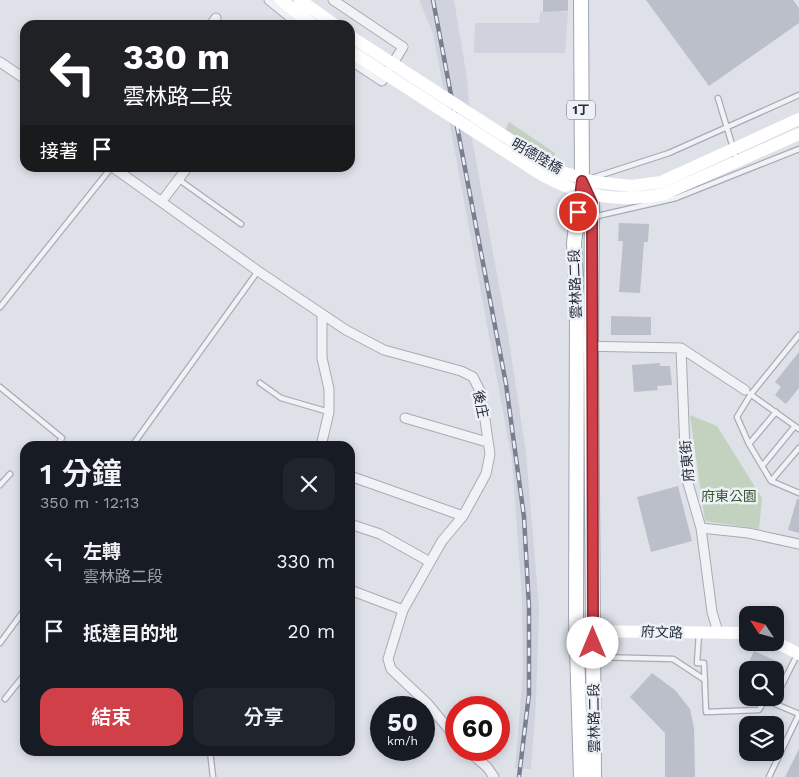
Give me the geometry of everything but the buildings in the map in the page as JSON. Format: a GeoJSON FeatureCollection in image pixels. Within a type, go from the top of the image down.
{"type":"FeatureCollection","features":[{"type":"Feature","properties":{"kind":"main road"},"geometry":{"type":"LineString","coordinates":[[281,0],[307,20]]}},
{"type":"Feature","properties":{"kind":"main road"},"geometry":{"type":"LineString","coordinates":[[300,0],[328,20]]}},
{"type":"Feature","properties":{"kind":"main road","name":"雲林路二段"},"geometry":{"type":"LineString","coordinates":[[581,777],[577,656],[574,243],[582,181],[582,0]]}},
{"type":"Feature","properties":{"kind":"main road","name":"明德陸橋"},"geometry":{"type":"LineString","coordinates":[[355,39],[546,163],[562,172],[594,182],[632,186],[661,182],[799,119]]}},
{"type":"Feature","properties":{"kind":"main road","name":"明德陸橋"},"geometry":{"type":"LineString","coordinates":[[355,54],[542,175],[560,185],[596,197],[635,199],[664,194],[799,134]]}},
{"type":"Feature","properties":{"kind":"main road","name":"雲林路二段"},"geometry":{"type":"LineString","coordinates":[[582,181],[592,203],[594,777]]}},
{"type":"Feature","properties":{"kind":"main road","name":"府文路"},"geometry":{"type":"LineString","coordinates":[[577,631],[739,632]]}},
{"type":"Feature","properties":{"kind":"main road"},"geometry":{"type":"LineString","coordinates":[[784,647],[798,654]]}},
{"type":"Feature","properties":{"kind":"street"},"geometry":{"type":"LineString","coordinates":[[269,0],[291,20]]}},
{"type":"Feature","properties":{"kind":"street"},"geometry":{"type":"LineString","coordinates":[[333,0],[403,47],[382,81],[355,63]]}},
{"type":"Feature","properties":{"kind":"street"},"geometry":{"type":"LineString","coordinates":[[0,62],[20,76]]}},
{"type":"Feature","properties":{"kind":"street","name":"後庄"},"geometry":{"type":"LineString","coordinates":[[118,172],[162,201],[258,271],[346,330],[384,350],[461,370],[473,377],[481,393],[490,454],[486,474],[463,516],[442,541],[403,610],[388,659],[391,669],[428,704],[445,725]]}},
{"type":"Feature","properties":{"kind":"street"},"geometry":{"type":"LineString","coordinates":[[162,201],[183,172]]}},
{"type":"Feature","properties":{"kind":"street"},"geometry":{"type":"LineString","coordinates":[[321,441],[329,412],[329,389],[322,358],[322,315]]}},
{"type":"Feature","properties":{"kind":"street"},"geometry":{"type":"LineString","coordinates":[[576,346],[681,348],[748,392]]}},
{"type":"Feature","properties":{"kind":"street","name":"府東街"},"geometry":{"type":"LineString","coordinates":[[681,348],[686,476],[701,528],[712,612],[718,632]]}},
{"type":"Feature","properties":{"kind":"street"},"geometry":{"type":"LineString","coordinates":[[405,418],[487,442]]}},
{"type":"Feature","properties":{"kind":"street"},"geometry":{"type":"LineString","coordinates":[[355,478],[463,516]]}},
{"type":"Feature","properties":{"kind":"street"},"geometry":{"type":"LineString","coordinates":[[355,526],[380,534],[430,562]]}},
{"type":"Feature","properties":{"kind":"street"},"geometry":{"type":"LineString","coordinates":[[701,528],[748,533],[799,544]]}},
{"type":"Feature","properties":{"kind":"street"},"geometry":{"type":"LineString","coordinates":[[355,592],[403,610]]}},
{"type":"Feature","properties":{"kind":"street"},"geometry":{"type":"LineString","coordinates":[[480,761],[494,777]]}},
{"type":"Feature","properties":{"kind":"street"},"geometry":{"type":"LineString","coordinates":[[576,777],[594,777]]}},
{"type":"Feature","properties":{"kind":"lane"},"geometry":{"type":"LineString","coordinates":[[582,181],[669,153],[799,94]]}},
{"type":"Feature","properties":{"kind":"lane"},"geometry":{"type":"LineString","coordinates":[[718,98],[740,172]]}},
{"type":"Feature","properties":{"kind":"lane"},"geometry":{"type":"LineString","coordinates":[[592,217],[676,198],[799,149]]}},
{"type":"Feature","properties":{"kind":"lane"},"geometry":{"type":"LineString","coordinates":[[0,307],[109,172]]}},
{"type":"Feature","properties":{"kind":"lane"},"geometry":{"type":"LineString","coordinates":[[178,179],[240,224]]}},
{"type":"Feature","properties":{"kind":"lane"},"geometry":{"type":"LineString","coordinates":[[136,441],[258,271]]}},
{"type":"Feature","properties":{"kind":"lane"},"geometry":{"type":"LineString","coordinates":[[799,334],[748,392],[737,417],[749,444],[771,481],[799,493]]}},
{"type":"Feature","properties":{"kind":"lane"},"geometry":{"type":"LineString","coordinates":[[260,383],[281,398],[329,412]]}},
{"type":"Feature","properties":{"kind":"lane"},"geometry":{"type":"LineString","coordinates":[[0,387],[62,438],[60,441]]}},
{"type":"Feature","properties":{"kind":"lane"},"geometry":{"type":"LineString","coordinates":[[748,392],[797,428],[763,465]]}},
{"type":"Feature","properties":{"kind":"lane"},"geometry":{"type":"LineString","coordinates":[[749,444],[776,412]]}},
{"type":"Feature","properties":{"kind":"lane"},"geometry":{"type":"LineString","coordinates":[[771,481],[799,448]]}},
{"type":"Feature","properties":{"kind":"lane"},"geometry":{"type":"LineString","coordinates":[[0,485],[10,474]]}},
{"type":"Feature","properties":{"kind":"lane"},"geometry":{"type":"LineString","coordinates":[[0,643],[20,616]]}},
{"type":"Feature","properties":{"kind":"lane"},"geometry":{"type":"LineString","coordinates":[[699,633],[697,663],[704,663],[706,712],[759,710],[761,706]]}},
{"type":"Feature","properties":{"kind":"lane"},"geometry":{"type":"LineString","coordinates":[[784,681],[798,654]]}},
{"type":"Feature","properties":{"kind":"lane"},"geometry":{"type":"LineString","coordinates":[[577,656],[673,659],[705,680]]}},
{"type":"Feature","properties":{"kind":"lane"},"geometry":{"type":"LineString","coordinates":[[5,699],[20,680]]}},
{"type":"Feature","properties":{"kind":"lane"},"geometry":{"type":"LineString","coordinates":[[769,777],[799,714],[780,706]]}},
{"type":"Feature","properties":{"kind":"lane"},"geometry":{"type":"LineString","coordinates":[[211,756],[213,777]]}},
{"type":"Feature","properties":{"kind":"shaded area"},"geometry":{"type":"Polygon","coordinates":[[[419,0],[454,0],[467,78],[472,139],[508,334],[526,453],[539,608],[536,701],[531,769],[515,768],[523,673],[522,598],[512,460],[433,33],[419,0]]]}},
{"type":"Feature","properties":{"kind":"shaded area"},"geometry":{"type":"Polygon","coordinates":[[[540,12],[568,12],[565,53],[474,53],[475,23],[539,23],[540,12]]]}},
{"type":"Feature","properties":{"kind":"green space"},"geometry":{"type":"Polygon","coordinates":[[[509,122],[555,153],[548,182],[496,151],[509,122]]]}},
{"type":"Feature","properties":{"kind":"green space","name":"府東公園"},"geometry":{"type":"Polygon","coordinates":[[[690,415],[717,426],[762,498],[759,529],[705,521],[690,415]]]}},
{"type":"Feature","properties":{"kind":"railway"},"geometry":{"type":"LineString","coordinates":[[433,0],[506,384],[524,517],[529,607],[529,694],[519,777]]}},
{"type":"Feature","properties":{"kind":"route"},"geometry":{"type":"LineString","coordinates":[[578,212],[582,181],[592,203],[593,643]]}}]}
